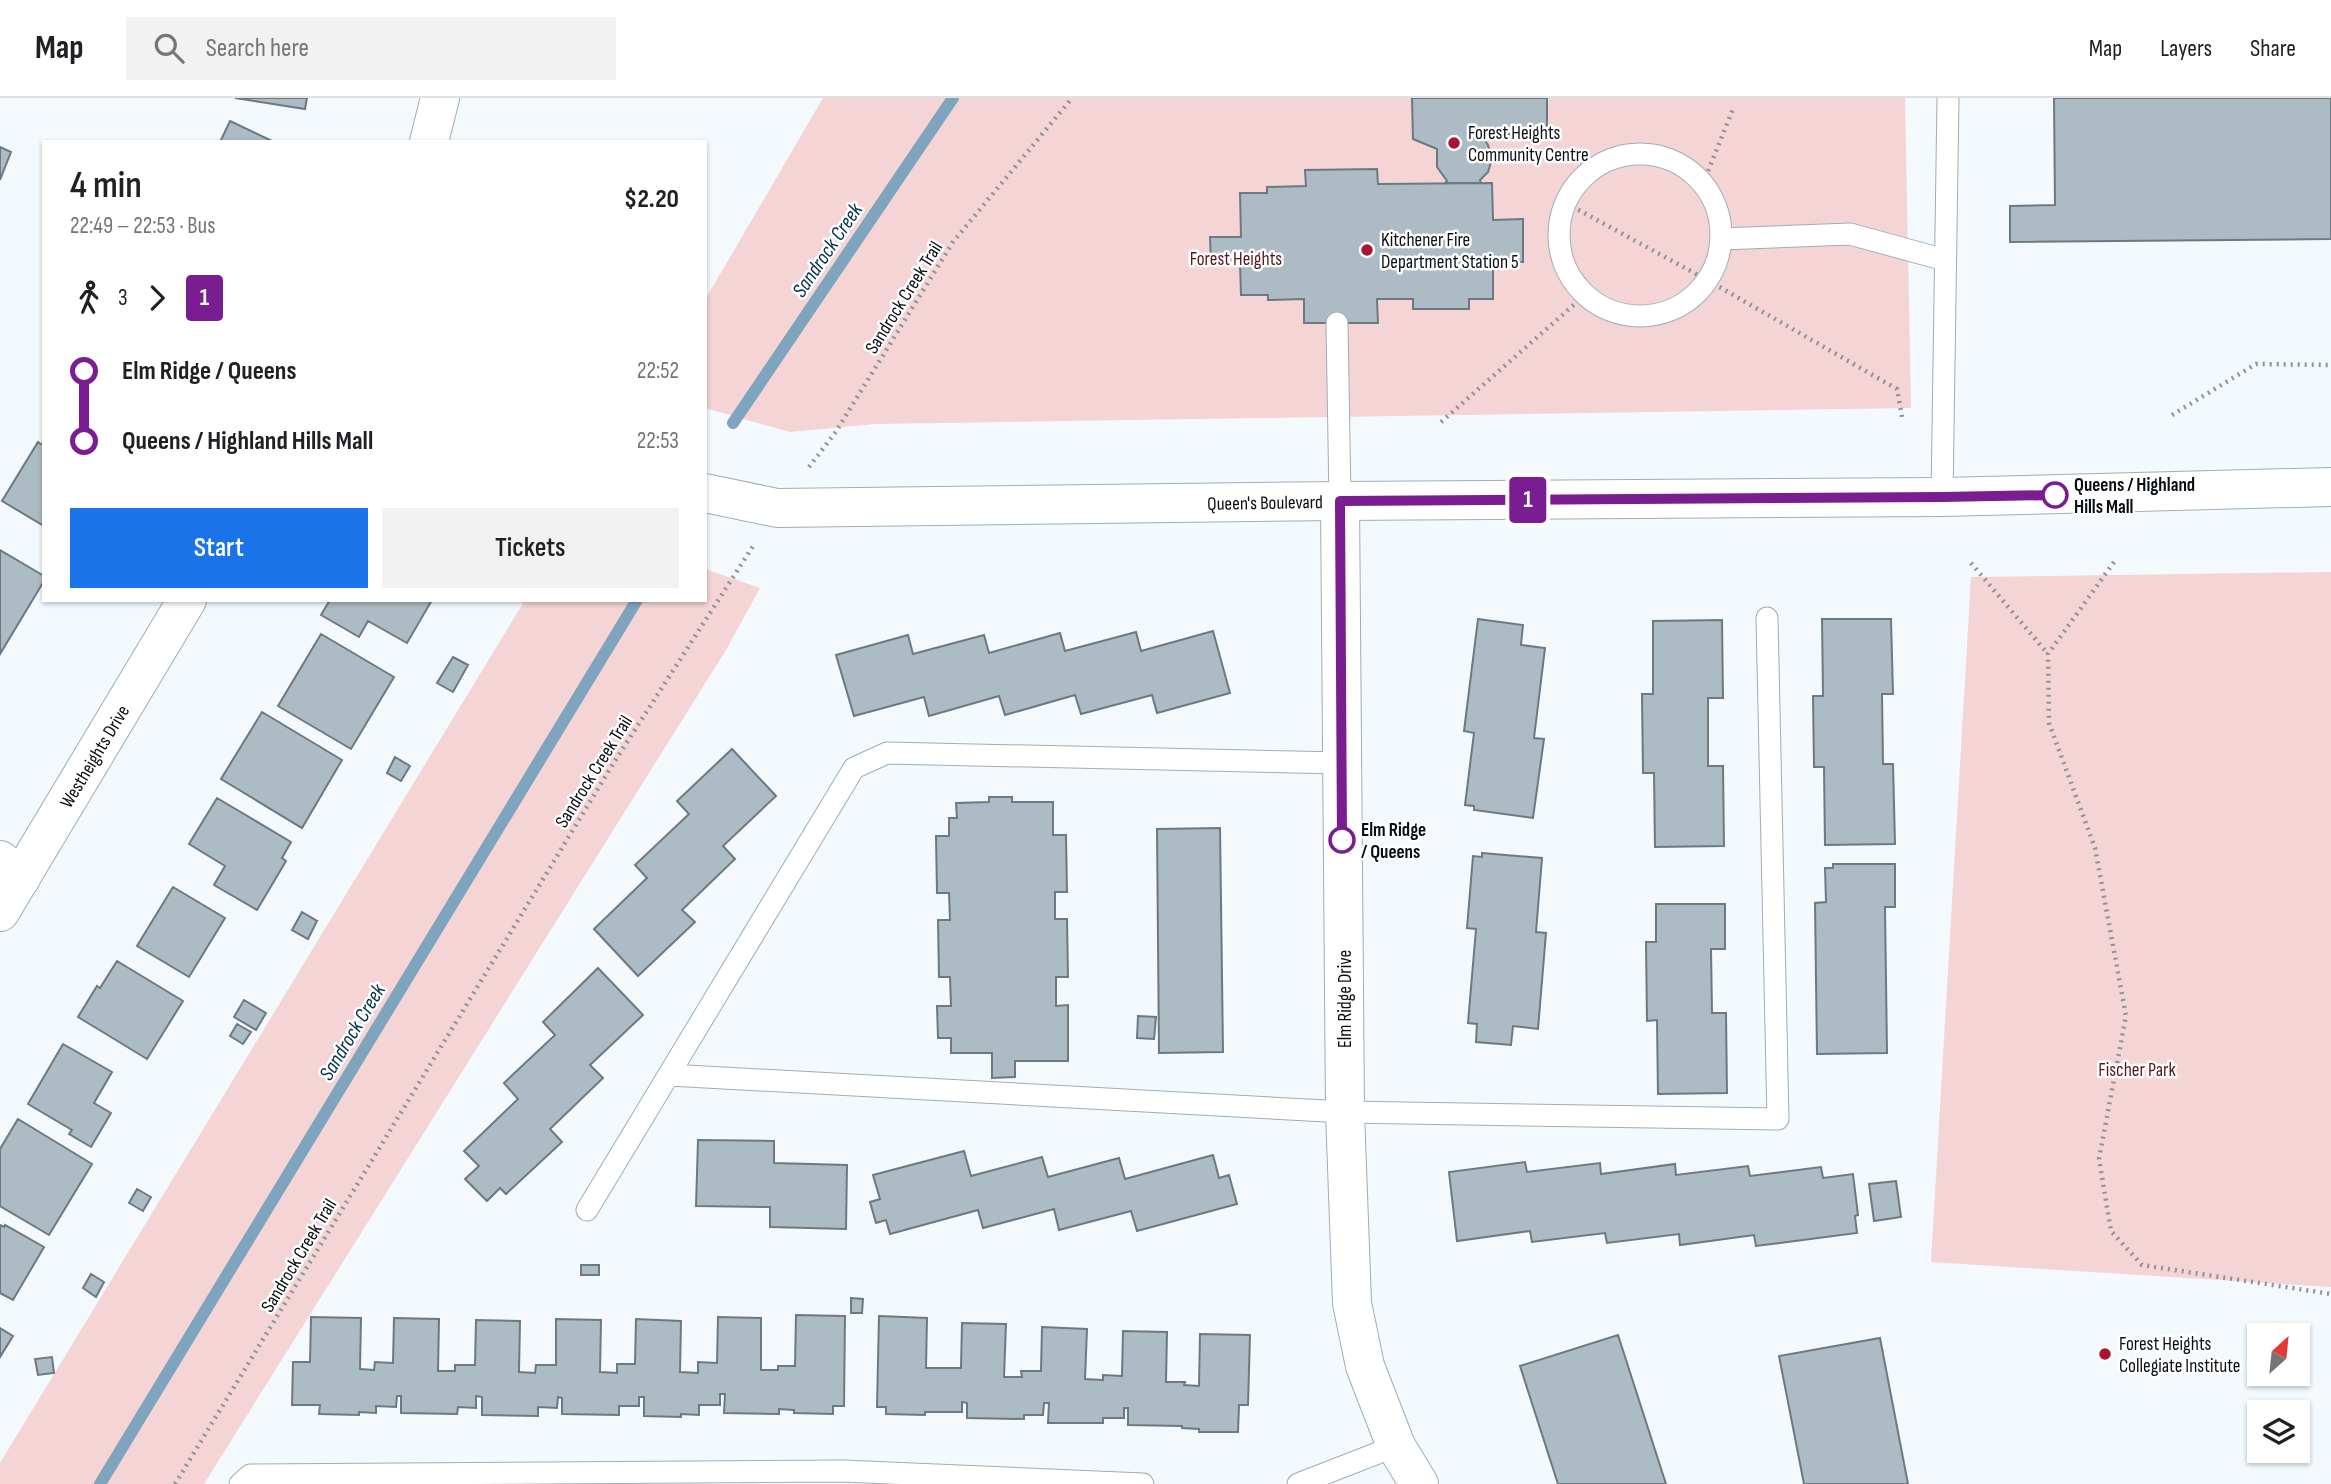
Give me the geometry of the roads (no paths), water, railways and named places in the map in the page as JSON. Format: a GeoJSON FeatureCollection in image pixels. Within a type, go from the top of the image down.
{"type":"FeatureCollection","features":[{"type":"Feature","properties":{"kind":"street"},"geometry":{"type":"LineString","coordinates":[[430,140],[440,98]]}},
{"type":"Feature","properties":{"kind":"street","name":"Queen's Boulevard"},"geometry":{"type":"LineString","coordinates":[[707,493],[777,508],[1942,497],[2331,487]]}},
{"type":"Feature","properties":{"kind":"street","name":"Elm Ridge Drive"},"geometry":{"type":"LineString","coordinates":[[1340,501],[1345,1112],[1352,1303],[1365,1366],[1396,1446],[1419,1484]]}},
{"type":"Feature","properties":{"kind":"street","name":"Westheights Drive"},"geometry":{"type":"LineString","coordinates":[[0,912],[10,869],[186,602]]}},
{"type":"Feature","properties":{"kind":"lane"},"geometry":{"type":"LineString","coordinates":[[1942,497],[1948,98]]}},
{"type":"Feature","properties":{"kind":"lane"},"geometry":{"type":"LineString","coordinates":[[1652,155],[1682,165],[1703,184],[1718,211],[1721,239],[1709,281],[1693,297],[1668,311],[1640,316],[1609,310],[1585,295],[1567,271],[1559,244],[1559,224],[1566,203],[1578,182],[1600,164],[1623,156],[1652,155]]}},
{"type":"Feature","properties":{"kind":"lane"},"geometry":{"type":"LineString","coordinates":[[1721,239],[1850,234],[1945,260]]}},
{"type":"Feature","properties":{"kind":"lane"},"geometry":{"type":"LineString","coordinates":[[1337,323],[1340,501]]}},
{"type":"Feature","properties":{"kind":"lane"},"geometry":{"type":"LineString","coordinates":[[669,1075],[1345,1112],[1777,1119],[1767,618]]}},
{"type":"Feature","properties":{"kind":"lane"},"geometry":{"type":"LineString","coordinates":[[587,1210],[854,768],[887,754],[1342,763]]}},
{"type":"Feature","properties":{"kind":"lane"},"geometry":{"type":"LineString","coordinates":[[1298,1484],[1396,1446]]}},
{"type":"Feature","properties":{"kind":"lane"},"geometry":{"type":"LineString","coordinates":[[240,1484],[250,1475],[307,1480],[843,1471],[1143,1484]]}},
{"type":"Feature","properties":{"kind":"waterway","name":"Sandrock Creek"},"geometry":{"type":"LineString","coordinates":[[733,423],[953,98]]}},
{"type":"Feature","properties":{"kind":"waterway","name":"Sandrock Creek"},"geometry":{"type":"LineString","coordinates":[[100,1484],[636,602]]}},
{"type":"Feature","properties":{"kind":"place","name":"Forest Heights Community Centre"},"geometry":{"type":"Point","coordinates":[1454,143]}},
{"type":"Feature","properties":{"kind":"place","name":"Kitchener Fire Department Station 5"},"geometry":{"type":"Point","coordinates":[1367,250]}},
{"type":"Feature","properties":{"kind":"place","name":"Queens / Highland Hills Mall"},"geometry":{"type":"Point","coordinates":[2055,495]}},
{"type":"Feature","properties":{"kind":"place","name":"Elm Ridge / Queens"},"geometry":{"type":"Point","coordinates":[1342,840]}},
{"type":"Feature","properties":{"kind":"place","name":"Forest Heights Collegiate Institute"},"geometry":{"type":"Point","coordinates":[2105,1354]}},
{"type":"Feature","properties":{"kind":"park label","name":"Forest Heights"},"geometry":{"type":"Point","coordinates":[1236,258]}},
{"type":"Feature","properties":{"kind":"park label","name":"Fischer Park"},"geometry":{"type":"Point","coordinates":[2137,1069]}}]}
